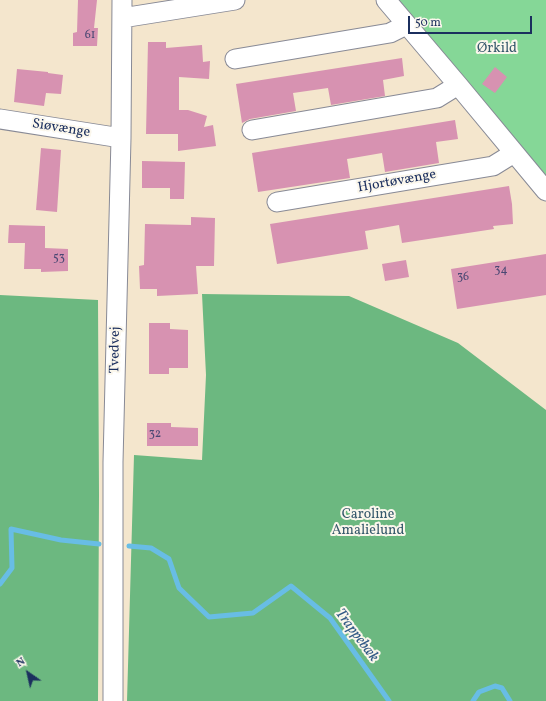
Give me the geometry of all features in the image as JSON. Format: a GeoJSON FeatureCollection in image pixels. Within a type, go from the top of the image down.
{"type":"FeatureCollection","features":[{"type":"Feature","properties":{"kind":"street"},"geometry":{"type":"LineString","coordinates":[[122,9],[235,0]]}},
{"type":"Feature","properties":{"kind":"street"},"geometry":{"type":"LineString","coordinates":[[386,0],[546,191]]}},
{"type":"Feature","properties":{"kind":"street","name":"Tvedvej"},"geometry":{"type":"LineString","coordinates":[[113,701],[113,462],[121,138],[122,9]]}},
{"type":"Feature","properties":{"kind":"street"},"geometry":{"type":"LineString","coordinates":[[235,59],[390,33],[406,25]]}},
{"type":"Feature","properties":{"kind":"street"},"geometry":{"type":"LineString","coordinates":[[252,130],[437,98],[458,85]]}},
{"type":"Feature","properties":{"kind":"street","name":"Siøvænge"},"geometry":{"type":"LineString","coordinates":[[0,119],[121,138]]}},
{"type":"Feature","properties":{"kind":"street","name":"Hjortøvænge"},"geometry":{"type":"LineString","coordinates":[[277,202],[493,166],[514,153]]}},
{"type":"Feature","properties":{"kind":"green space","name":"Ørkild"},"geometry":{"type":"Polygon","coordinates":[[[393,0],[546,0],[546,182],[393,0]]]}},
{"type":"Feature","properties":{"kind":"green space","name":"Caroline Amalielund"},"geometry":{"type":"Polygon","coordinates":[[[202,294],[349,296],[458,343],[546,410],[546,701],[127,701],[134,455],[202,460],[206,375],[202,294]]]}},
{"type":"Feature","properties":{"kind":"green space"},"geometry":{"type":"Polygon","coordinates":[[[0,295],[98,300],[98,701],[0,701],[0,295]]]}},
{"type":"Feature","properties":{"kind":"building"},"geometry":{"type":"Polygon","coordinates":[[[78,0],[97,0],[94,28],[98,28],[97,46],[73,46],[73,33],[77,32],[78,0]]]}},
{"type":"Feature","properties":{"kind":"building"},"geometry":{"type":"Polygon","coordinates":[[[148,42],[166,42],[166,48],[202,45],[203,62],[210,61],[209,79],[179,77],[179,110],[188,110],[207,116],[204,127],[213,125],[216,146],[178,151],[178,134],[146,134],[148,42]]]}},
{"type":"Feature","properties":{"kind":"building"},"geometry":{"type":"Polygon","coordinates":[[[402,58],[404,76],[383,80],[385,96],[331,105],[328,88],[293,93],[296,111],[250,119],[242,123],[236,84],[402,58]]]}},
{"type":"Feature","properties":{"kind":"building"},"geometry":{"type":"Polygon","coordinates":[[[495,67],[507,77],[495,93],[482,84],[495,67]]]}},
{"type":"Feature","properties":{"kind":"building"},"geometry":{"type":"Polygon","coordinates":[[[17,69],[63,75],[61,94],[46,93],[44,106],[14,102],[17,69]]]}},
{"type":"Feature","properties":{"kind":"building"},"geometry":{"type":"Polygon","coordinates":[[[455,120],[458,139],[436,142],[439,163],[385,172],[382,153],[347,159],[350,178],[258,192],[252,153],[455,120]]]}},
{"type":"Feature","properties":{"kind":"building"},"geometry":{"type":"Polygon","coordinates":[[[41,148],[61,150],[57,212],[36,210],[41,148]]]}},
{"type":"Feature","properties":{"kind":"building"},"geometry":{"type":"Polygon","coordinates":[[[142,161],[185,162],[184,199],[170,199],[170,188],[142,188],[142,161]]]}},
{"type":"Feature","properties":{"kind":"building"},"geometry":{"type":"Polygon","coordinates":[[[509,186],[513,224],[493,226],[494,229],[402,243],[399,225],[365,231],[368,249],[277,264],[270,224],[509,186]]]}},
{"type":"Feature","properties":{"kind":"building"},"geometry":{"type":"Polygon","coordinates":[[[191,217],[215,218],[214,266],[196,266],[198,294],[157,296],[157,289],[140,289],[139,266],[144,265],[145,224],[191,225],[191,217]]]}},
{"type":"Feature","properties":{"kind":"building"},"geometry":{"type":"Polygon","coordinates":[[[9,225],[45,226],[45,248],[68,249],[68,271],[41,272],[41,269],[24,269],[25,243],[8,243],[9,225]]]}},
{"type":"Feature","properties":{"kind":"building"},"geometry":{"type":"Polygon","coordinates":[[[546,254],[546,295],[457,309],[451,269],[546,254]]]}},
{"type":"Feature","properties":{"kind":"building"},"geometry":{"type":"Polygon","coordinates":[[[406,260],[409,277],[385,281],[382,264],[406,260]]]}},
{"type":"Feature","properties":{"kind":"building"},"geometry":{"type":"Polygon","coordinates":[[[149,323],[170,323],[170,329],[188,330],[188,368],[169,368],[169,374],[149,374],[149,323]]]}},
{"type":"Feature","properties":{"kind":"building"},"geometry":{"type":"Polygon","coordinates":[[[147,423],[171,423],[171,427],[198,428],[198,446],[147,446],[147,423]]]}},
{"type":"Feature","properties":{"kind":"waterway","name":"Trappebæk"},"geometry":{"type":"LineString","coordinates":[[0,584],[12,568],[11,529],[61,540],[99,544]]}},
{"type":"Feature","properties":{"kind":"waterway","name":"Trappebæk"},"geometry":{"type":"LineString","coordinates":[[129,546],[151,548],[169,559],[179,588],[209,617],[253,613],[291,586],[330,618],[389,701]]}},
{"type":"Feature","properties":{"kind":"waterway","name":"Trappebæk"},"geometry":{"type":"LineString","coordinates":[[473,701],[479,692],[495,686],[502,688],[510,701]]}}]}
